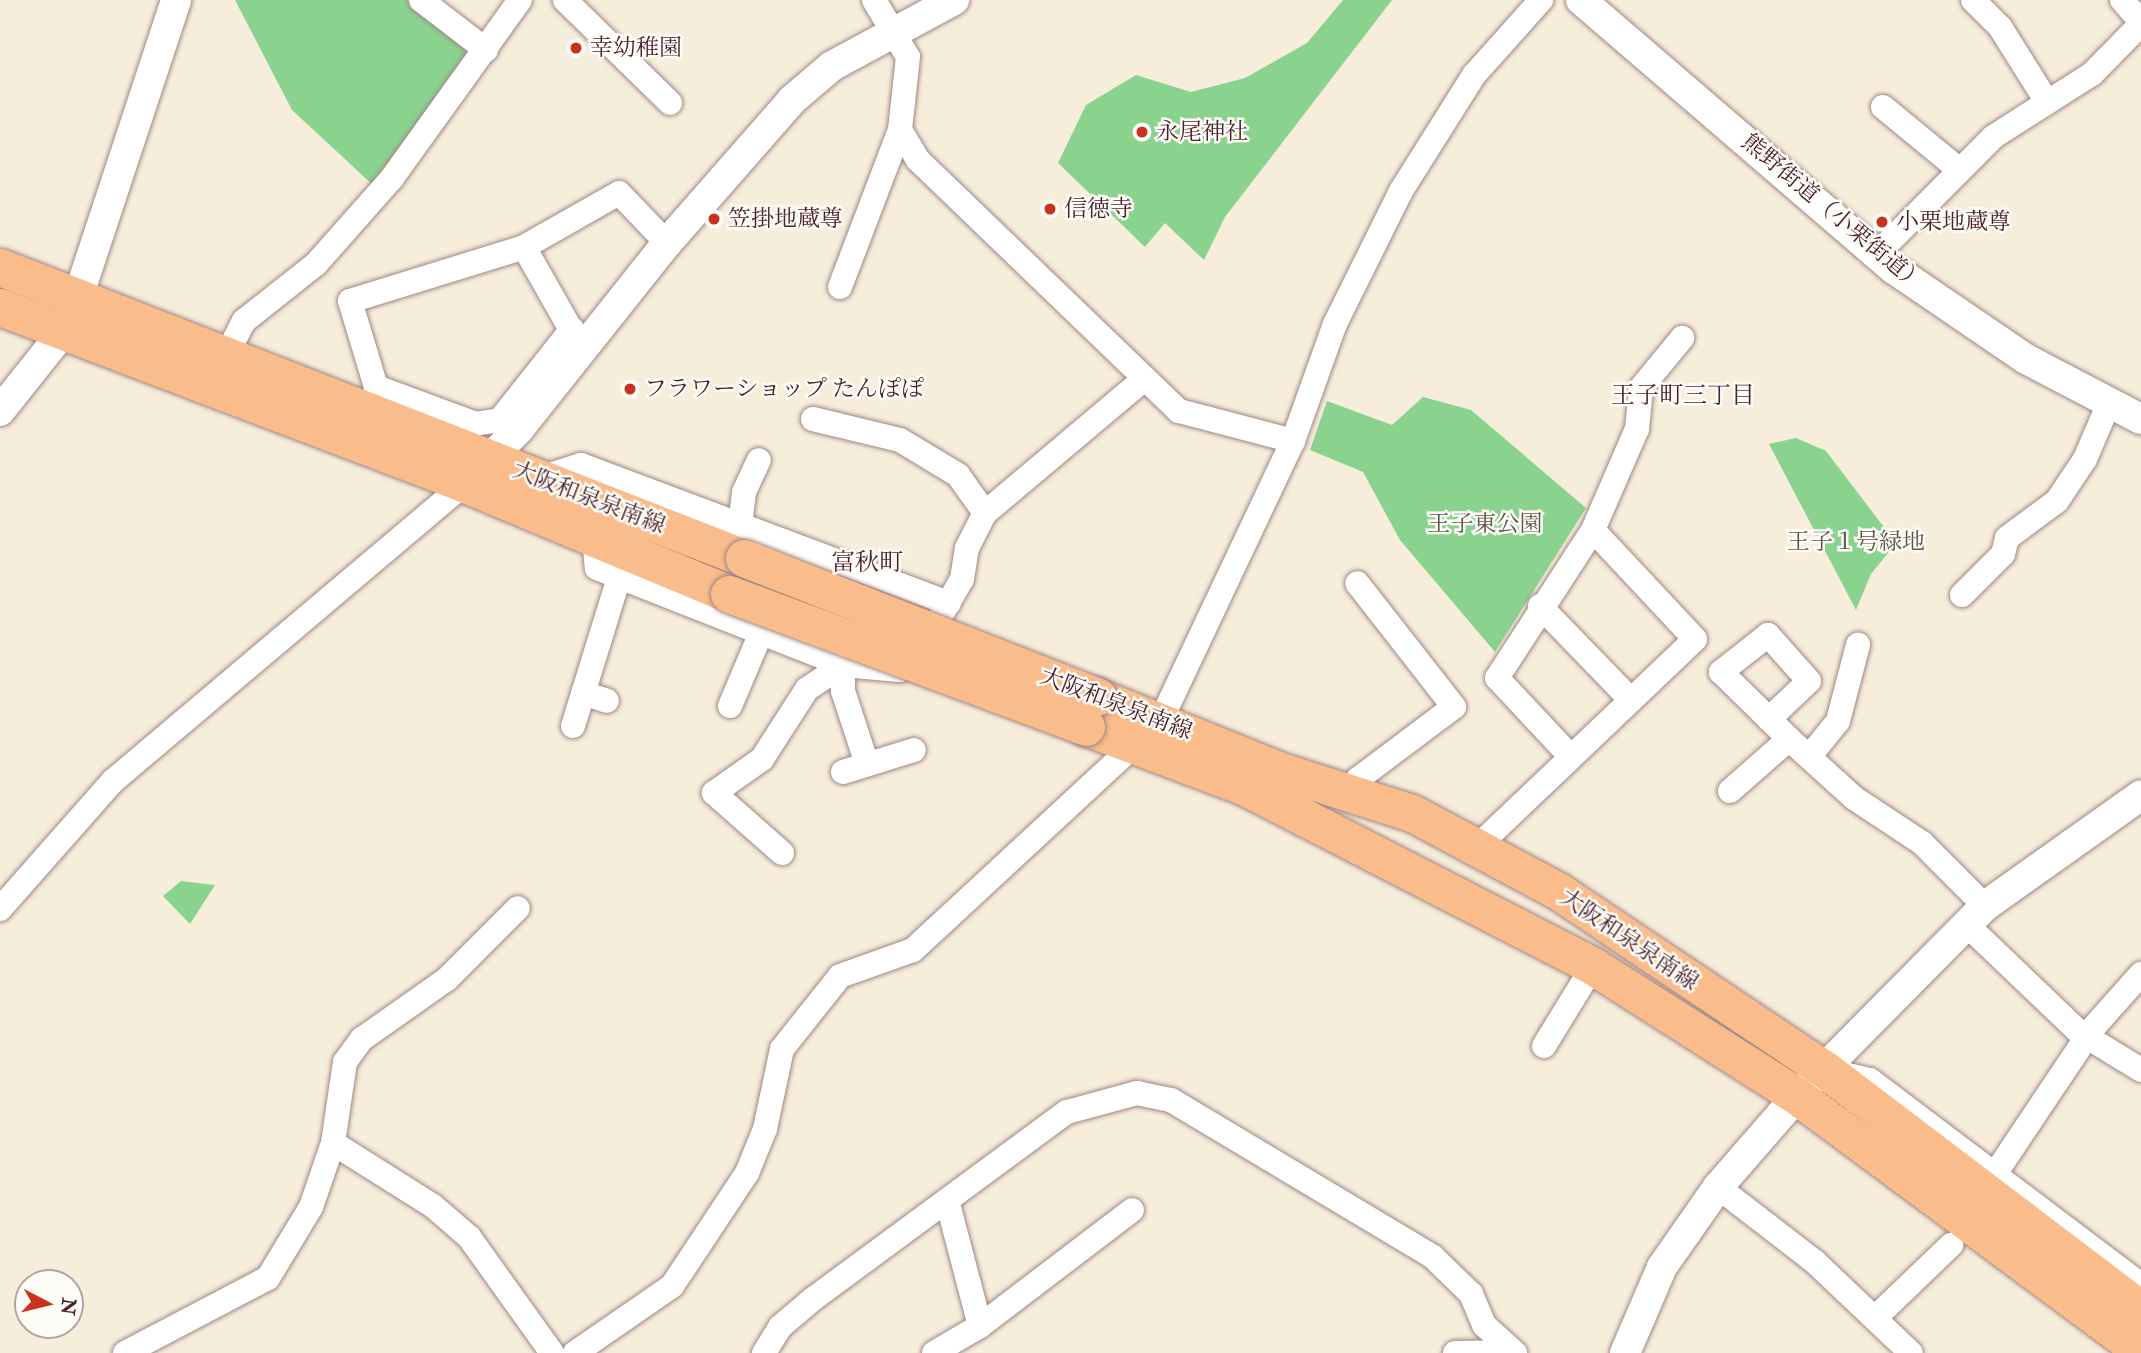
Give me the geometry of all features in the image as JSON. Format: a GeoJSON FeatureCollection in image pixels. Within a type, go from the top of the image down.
{"type":"FeatureCollection","features":[{"type":"Feature","properties":{"kind":"main road","name":"大阪和泉泉南線"},"geometry":{"type":"LineString","coordinates":[[0,267],[227,354],[476,472],[594,536],[729,594],[1149,732],[1351,793],[1479,845],[1824,1069],[2141,1310]]}},
{"type":"Feature","properties":{"kind":"main road","name":"大阪和泉泉南線"},"geometry":{"type":"LineString","coordinates":[[0,307],[62,333],[476,472],[544,477],[742,542],[1092,712]]}},
{"type":"Feature","properties":{"kind":"main road","name":"大阪和泉泉南線"},"geometry":{"type":"LineString","coordinates":[[1149,732],[1243,786],[1593,966],[1797,1096],[2141,1351]]}},
{"type":"Feature","properties":{"kind":"street"},"geometry":{"type":"LineString","coordinates":[[0,411],[62,333],[78,297],[176,0]]}},
{"type":"Feature","properties":{"kind":"street"},"geometry":{"type":"LineString","coordinates":[[421,0],[486,50]]}},
{"type":"Feature","properties":{"kind":"street"},"geometry":{"type":"LineString","coordinates":[[227,354],[244,321],[316,264],[358,218],[486,50],[520,0]]}},
{"type":"Feature","properties":{"kind":"street"},"geometry":{"type":"LineString","coordinates":[[565,0],[670,103]]}},
{"type":"Feature","properties":{"kind":"street"},"geometry":{"type":"LineString","coordinates":[[840,287],[900,130],[910,76],[895,29],[874,0]]}},
{"type":"Feature","properties":{"kind":"street"},"geometry":{"type":"LineString","coordinates":[[667,243],[619,193],[524,247],[350,301],[376,387],[476,424],[500,420],[667,243],[792,100],[832,66],[895,29],[954,0]]}},
{"type":"Feature","properties":{"kind":"street"},"geometry":{"type":"LineString","coordinates":[[575,1353],[672,1286],[747,1173],[765,1129],[782,1049],[840,976],[913,950],[1024,840],[1149,732],[1293,441],[1335,324],[1401,191],[1474,75],[1541,0]]}},
{"type":"Feature","properties":{"kind":"street","name":"熊野街道（小栗街道）"},"geometry":{"type":"LineString","coordinates":[[1581,0],[1876,255],[1998,342],[2141,419]]}},
{"type":"Feature","properties":{"kind":"street"},"geometry":{"type":"LineString","coordinates":[[1973,0],[2000,27],[2047,102]]}},
{"type":"Feature","properties":{"kind":"street"},"geometry":{"type":"LineString","coordinates":[[1876,255],[1957,168],[2047,102],[2092,74],[2138,33],[2122,0]]}},
{"type":"Feature","properties":{"kind":"street"},"geometry":{"type":"LineString","coordinates":[[1882,107],[1957,168]]}},
{"type":"Feature","properties":{"kind":"street"},"geometry":{"type":"LineString","coordinates":[[900,130],[918,160],[1142,381],[1179,411],[1293,441]]}},
{"type":"Feature","properties":{"kind":"street"},"geometry":{"type":"LineString","coordinates":[[524,247],[577,340]]}},
{"type":"Feature","properties":{"kind":"street"},"geometry":{"type":"LineString","coordinates":[[1571,757],[1497,678],[1540,606],[1593,530],[1637,429],[1641,388],[1682,338]]}},
{"type":"Feature","properties":{"kind":"street"},"geometry":{"type":"LineString","coordinates":[[0,909],[113,781],[476,472],[577,340]]}},
{"type":"Feature","properties":{"kind":"street"},"geometry":{"type":"LineString","coordinates":[[594,536],[597,568],[843,665],[900,670],[921,650],[949,604],[985,513],[1142,381]]}},
{"type":"Feature","properties":{"kind":"street"},"geometry":{"type":"LineString","coordinates":[[1962,595],[2003,554],[2007,538],[2057,501],[2085,459],[2109,402]]}},
{"type":"Feature","properties":{"kind":"street"},"geometry":{"type":"LineString","coordinates":[[813,419],[900,440],[958,475],[985,513]]}},
{"type":"Feature","properties":{"kind":"street"},"geometry":{"type":"LineString","coordinates":[[759,460],[744,492],[742,542],[949,604]]}},
{"type":"Feature","properties":{"kind":"street"},"geometry":{"type":"LineString","coordinates":[[1479,845],[1695,639],[1593,530]]}},
{"type":"Feature","properties":{"kind":"street"},"geometry":{"type":"LineString","coordinates":[[573,726],[619,577]]}},
{"type":"Feature","properties":{"kind":"street"},"geometry":{"type":"LineString","coordinates":[[1351,793],[1358,779],[1454,707],[1357,583]]}},
{"type":"Feature","properties":{"kind":"street"},"geometry":{"type":"LineString","coordinates":[[1540,606],[1631,700]]}},
{"type":"Feature","properties":{"kind":"street"},"geometry":{"type":"LineString","coordinates":[[730,706],[761,633]]}},
{"type":"Feature","properties":{"kind":"street"},"geometry":{"type":"LineString","coordinates":[[1809,757],[1838,721],[1858,645]]}},
{"type":"Feature","properties":{"kind":"street"},"geometry":{"type":"LineString","coordinates":[[843,665],[843,691],[867,764]]}},
{"type":"Feature","properties":{"kind":"street"},"geometry":{"type":"LineString","coordinates":[[782,853],[714,793],[762,759],[807,689],[843,665]]}},
{"type":"Feature","properties":{"kind":"street"},"geometry":{"type":"LineString","coordinates":[[583,693],[607,701]]}},
{"type":"Feature","properties":{"kind":"street"},"geometry":{"type":"LineString","coordinates":[[1769,719],[1853,797],[1922,843],[1976,916],[2087,1037],[2141,1070]]}},
{"type":"Feature","properties":{"kind":"street"},"geometry":{"type":"LineString","coordinates":[[1730,792],[1789,739]]}},
{"type":"Feature","properties":{"kind":"street"},"geometry":{"type":"LineString","coordinates":[[843,772],[914,750]]}},
{"type":"Feature","properties":{"kind":"street"},"geometry":{"type":"LineString","coordinates":[[1625,1353],[1662,1267],[1718,1187],[1797,1096],[1976,916],[2140,797]]}},
{"type":"Feature","properties":{"kind":"street"},"geometry":{"type":"LineString","coordinates":[[125,1353],[177,1329],[268,1278],[311,1207],[333,1143],[345,1062],[362,1040],[447,979],[518,908]]}},
{"type":"Feature","properties":{"kind":"street"},"geometry":{"type":"LineString","coordinates":[[1544,1046],[1593,966]]}},
{"type":"Feature","properties":{"kind":"street"},"geometry":{"type":"LineString","coordinates":[[1997,1171],[2087,1037],[2141,974]]}},
{"type":"Feature","properties":{"kind":"street"},"geometry":{"type":"LineString","coordinates":[[1824,1069],[1870,1080],[1997,1171],[2141,1285]]}},
{"type":"Feature","properties":{"kind":"street"},"geometry":{"type":"LineString","coordinates":[[764,1353],[780,1327],[813,1299],[948,1203],[1067,1112],[1137,1093],[1171,1100],[1433,1257],[1471,1294],[1484,1325],[1514,1352]]}},
{"type":"Feature","properties":{"kind":"street"},"geometry":{"type":"LineString","coordinates":[[333,1143],[433,1206],[469,1237],[552,1353]]}},
{"type":"Feature","properties":{"kind":"street"},"geometry":{"type":"LineString","coordinates":[[1718,1187],[1877,1316],[1911,1353]]}},
{"type":"Feature","properties":{"kind":"street"},"geometry":{"type":"LineString","coordinates":[[948,1203],[980,1326]]}},
{"type":"Feature","properties":{"kind":"street"},"geometry":{"type":"LineString","coordinates":[[934,1353],[980,1326],[1132,1210]]}},
{"type":"Feature","properties":{"kind":"street"},"geometry":{"type":"LineString","coordinates":[[1877,1316],[1951,1245]]}},
{"type":"Feature","properties":{"kind":"street"},"geometry":{"type":"LineString","coordinates":[[170,1353],[177,1329]]}},
{"type":"Feature","properties":{"kind":"street"},"geometry":{"type":"LineString","coordinates":[[1455,1353],[1514,1352]]}},
{"type":"Feature","properties":{"kind":"green space"},"geometry":{"type":"Polygon","coordinates":[[[235,0],[407,0],[468,44],[470,57],[374,186],[292,110],[235,0]]]}},
{"type":"Feature","properties":{"kind":"green space"},"geometry":{"type":"Polygon","coordinates":[[[1343,0],[1392,0],[1225,217],[1204,260],[1165,223],[1145,247],[1058,163],[1086,105],[1136,75],[1191,92],[1245,78],[1307,43],[1343,0]]]}},
{"type":"Feature","properties":{"kind":"green space","name":"王子東公園"},"geometry":{"type":"Polygon","coordinates":[[[1423,397],[1471,410],[1586,508],[1495,652],[1400,540],[1363,472],[1310,450],[1327,401],[1392,425],[1423,397]]]}},
{"type":"Feature","properties":{"kind":"green space","name":"王子１号緑地"},"geometry":{"type":"Polygon","coordinates":[[[1796,438],[1826,451],[1896,543],[1871,574],[1856,610],[1769,444],[1796,438]]]}},
{"type":"Feature","properties":{"kind":"green space"},"geometry":{"type":"Polygon","coordinates":[[[181,881],[215,885],[190,924],[163,896],[181,881]]]}},
{"type":"Feature","properties":{"kind":"place","name":"幸幼稚園"},"geometry":{"type":"Point","coordinates":[576,48]}},
{"type":"Feature","properties":{"kind":"place","name":"永尾神社"},"geometry":{"type":"Point","coordinates":[1142,132]}},
{"type":"Feature","properties":{"kind":"place","name":"信徳寺"},"geometry":{"type":"Point","coordinates":[1050,209]}},
{"type":"Feature","properties":{"kind":"place","name":"笠掛地蔵尊"},"geometry":{"type":"Point","coordinates":[714,219]}},
{"type":"Feature","properties":{"kind":"place","name":"小栗地蔵尊"},"geometry":{"type":"Point","coordinates":[1882,222]}},
{"type":"Feature","properties":{"kind":"place","name":"フラワーショップ たんぽぽ"},"geometry":{"type":"Point","coordinates":[630,389]}},
{"type":"Feature","properties":{"kind":"district","name":"王子町三丁目"},"geometry":{"type":"Point","coordinates":[1683,396]}},
{"type":"Feature","properties":{"kind":"district","name":"富秋町"},"geometry":{"type":"Point","coordinates":[867,563]}}]}
